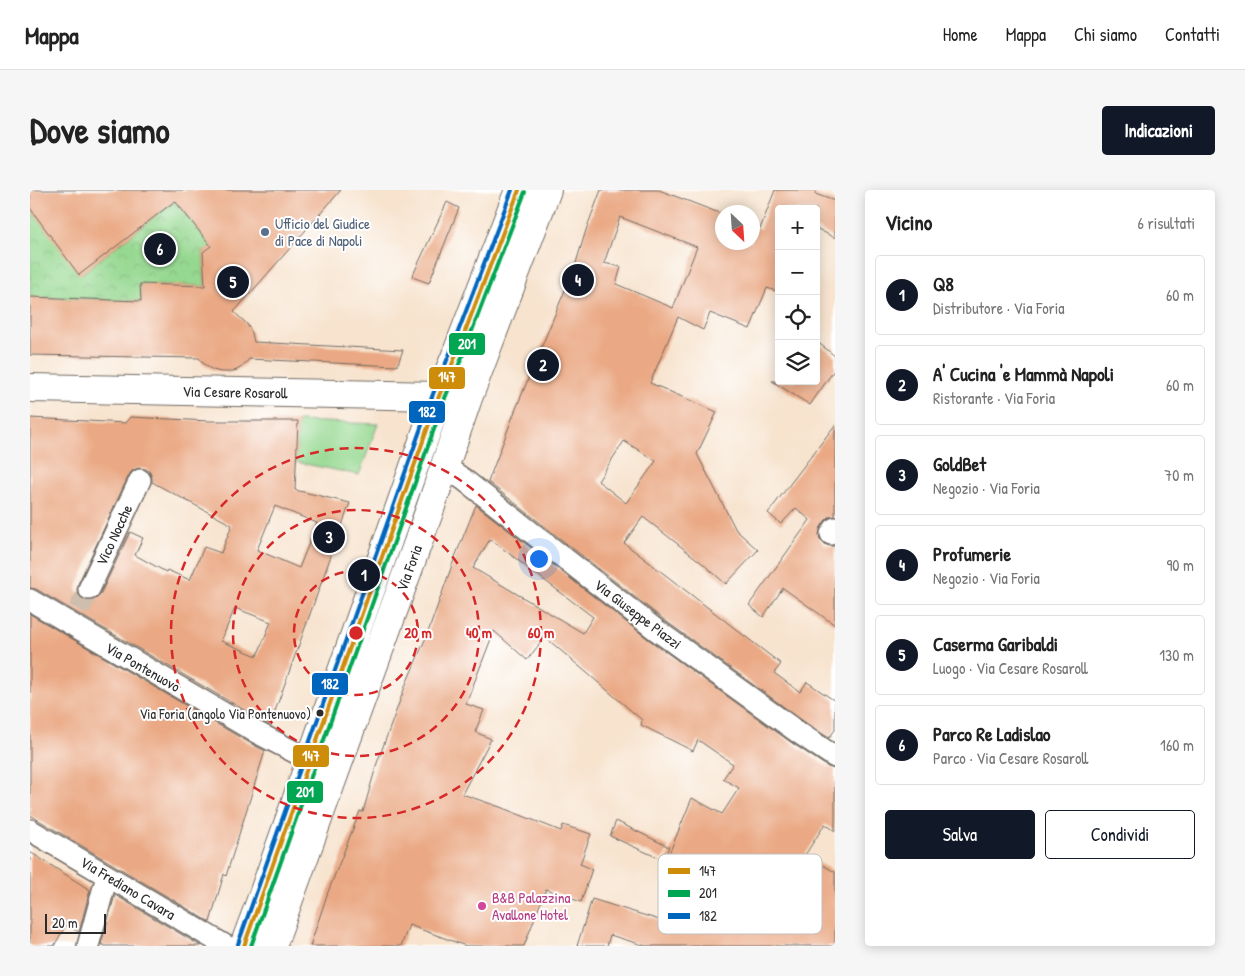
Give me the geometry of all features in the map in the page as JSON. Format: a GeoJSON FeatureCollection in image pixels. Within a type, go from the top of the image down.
{"type":"FeatureCollection","features":[{"type":"Feature","properties":{"kind":"main road","name":"Via Foria"},"geometry":{"type":"LineString","coordinates":[[244,946],[439,396],[519,190]]}},
{"type":"Feature","properties":{"kind":"main road","name":"Via Foria"},"geometry":{"type":"LineString","coordinates":[[272,946],[413,557],[468,398],[547,190]]}},
{"type":"Feature","properties":{"kind":"main road","name":"Via Cesare Rosaroll"},"geometry":{"type":"LineString","coordinates":[[30,388],[468,398]]}},
{"type":"Feature","properties":{"kind":"street","name":"Via Giuseppe Piazzi"},"geometry":{"type":"LineString","coordinates":[[444,466],[655,629],[835,757]]}},
{"type":"Feature","properties":{"kind":"street","name":"Vico Nocche"},"geometry":{"type":"LineString","coordinates":[[88,589],[140,480]]}},
{"type":"Feature","properties":{"kind":"street","name":"Via Pontenuovo"},"geometry":{"type":"LineString","coordinates":[[30,600],[75,617],[254,731],[310,760]]}},
{"type":"Feature","properties":{"kind":"street","name":"Via Frediano Cavara"},"geometry":{"type":"LineString","coordinates":[[30,830],[226,946]]}},
{"type":"Feature","properties":{"kind":"street"},"geometry":{"type":"LineString","coordinates":[[88,946],[107,876]]}},
{"type":"Feature","properties":{"kind":"green space"},"geometry":{"type":"Polygon","coordinates":[[[175,201],[211,246],[203,252],[205,286],[140,284],[141,301],[30,297],[30,208],[80,275],[175,201]]]}},
{"type":"Feature","properties":{"kind":"green space"},"geometry":{"type":"Polygon","coordinates":[[[298,421],[378,424],[359,475],[296,462],[298,421]]]}},
{"type":"Feature","properties":{"kind":"building"},"geometry":{"type":"Polygon","coordinates":[[[30,190],[341,190],[234,312],[247,324],[254,342],[403,350],[397,366],[249,359],[237,370],[221,372],[208,367],[199,358],[30,355],[30,297],[141,301],[140,284],[205,286],[203,252],[211,246],[175,201],[79,275],[30,208],[30,190]]]}},
{"type":"Feature","properties":{"kind":"building"},"geometry":{"type":"Polygon","coordinates":[[[601,190],[659,190],[715,211],[715,250],[760,250],[760,229],[775,190],[816,190],[815,194],[835,201],[835,238],[820,230],[820,205],[775,205],[775,291],[767,288],[750,329],[710,313],[703,330],[678,317],[650,383],[717,412],[697,454],[736,530],[758,550],[726,584],[643,517],[624,543],[781,664],[774,673],[800,692],[807,682],[835,701],[835,730],[829,738],[663,619],[488,482],[575,266],[601,190]],[[620,217],[604,263],[621,267],[616,284],[673,308],[697,247],[620,217]],[[624,441],[598,481],[626,503],[656,461],[624,441]]]}},
{"type":"Feature","properties":{"kind":"building"},"geometry":{"type":"Polygon","coordinates":[[[447,202],[459,208],[429,283],[412,277],[447,202]]]}},
{"type":"Feature","properties":{"kind":"building"},"geometry":{"type":"Polygon","coordinates":[[[820,344],[835,356],[835,369],[810,405],[778,385],[820,385],[820,344]]]}},
{"type":"Feature","properties":{"kind":"building"},"geometry":{"type":"Polygon","coordinates":[[[130,417],[209,421],[298,421],[295,490],[350,503],[270,725],[36,589],[30,588],[30,418],[125,423],[130,417]],[[139,468],[133,470],[129,475],[78,584],[79,596],[84,600],[90,601],[100,595],[130,532],[143,538],[135,555],[166,572],[167,570],[190,580],[204,547],[221,553],[232,525],[152,482],[150,472],[139,468]],[[275,506],[257,550],[299,568],[317,523],[275,506]],[[235,608],[221,641],[257,656],[271,622],[235,608]]]}},
{"type":"Feature","properties":{"kind":"building"},"geometry":{"type":"Polygon","coordinates":[[[835,425],[835,516],[829,517],[825,521],[819,534],[820,540],[824,544],[835,546],[835,625],[783,588],[763,617],[749,605],[810,520],[796,508],[781,524],[768,513],[835,425]]]}},
{"type":"Feature","properties":{"kind":"building"},"geometry":{"type":"Polygon","coordinates":[[[476,505],[648,639],[792,743],[828,767],[835,769],[835,831],[825,824],[806,854],[669,854],[692,798],[722,814],[739,788],[723,779],[733,764],[698,740],[693,751],[641,725],[642,720],[545,637],[527,660],[494,631],[466,704],[484,710],[475,732],[491,739],[462,794],[561,831],[563,825],[591,834],[580,864],[592,869],[581,902],[546,889],[524,946],[466,946],[409,925],[401,946],[310,946],[328,892],[360,811],[363,812],[377,763],[406,684],[427,635],[476,505]],[[490,539],[473,568],[583,633],[593,617],[490,539]]]}},
{"type":"Feature","properties":{"kind":"building"},"geometry":{"type":"Polygon","coordinates":[[[30,614],[265,751],[210,922],[30,815],[30,614]]]}},
{"type":"Feature","properties":{"kind":"building"},"geometry":{"type":"Polygon","coordinates":[[[616,821],[669,847],[666,854],[658,854],[658,858],[610,836],[616,821]]]}},
{"type":"Feature","properties":{"kind":"building"},"geometry":{"type":"Polygon","coordinates":[[[30,852],[90,890],[79,932],[66,925],[54,946],[30,946],[30,852]]]}},
{"type":"Feature","properties":{"kind":"building"},"geometry":{"type":"Polygon","coordinates":[[[822,865],[835,872],[835,946],[646,946],[610,935],[607,946],[577,946],[592,899],[658,920],[658,934],[822,934],[822,865]]]}},
{"type":"Feature","properties":{"kind":"building"},"geometry":{"type":"Polygon","coordinates":[[[115,895],[201,946],[105,946],[101,944],[115,895]]]}},
{"type":"Feature","properties":{"kind":"tunnel"},"geometry":{"type":"LineString","coordinates":[[79,610],[89,589]]}},
{"type":"Feature","properties":{"kind":"transit line","name":"182"},"geometry":{"type":"LineString","coordinates":[[238,944],[433,394],[512,190]]}},
{"type":"Feature","properties":{"kind":"transit line","name":"147"},"geometry":{"type":"LineString","coordinates":[[244,946],[439,396],[519,190]]}},
{"type":"Feature","properties":{"kind":"transit line","name":"201"},"geometry":{"type":"LineString","coordinates":[[251,946],[445,398],[525,192]]}},
{"type":"Feature","properties":{"kind":"place","name":"Ufficio del Giudice di Pace di Napoli"},"geometry":{"type":"Point","coordinates":[265,232]}},
{"type":"Feature","properties":{"kind":"place","name":"Parco Re Ladislao"},"geometry":{"type":"Point","coordinates":[160,249]}},
{"type":"Feature","properties":{"kind":"place","name":"Profumerie"},"geometry":{"type":"Point","coordinates":[578,280]}},
{"type":"Feature","properties":{"kind":"place","name":"Caserma Garibaldi"},"geometry":{"type":"Point","coordinates":[233,282]}},
{"type":"Feature","properties":{"kind":"place","name":"A' Cucina 'e Mammà Napoli"},"geometry":{"type":"Point","coordinates":[543,365]}},
{"type":"Feature","properties":{"kind":"place","name":"GoldBet"},"geometry":{"type":"Point","coordinates":[329,537]}},
{"type":"Feature","properties":{"kind":"place","name":"Q8"},"geometry":{"type":"Point","coordinates":[364,575]}},
{"type":"Feature","properties":{"kind":"place","name":"Via Foria (angolo Via Pontenuovo)"},"geometry":{"type":"Point","coordinates":[320,713]}},
{"type":"Feature","properties":{"kind":"place","name":"B&B Palazzina Avallone Hotel"},"geometry":{"type":"Point","coordinates":[482,906]}}]}
